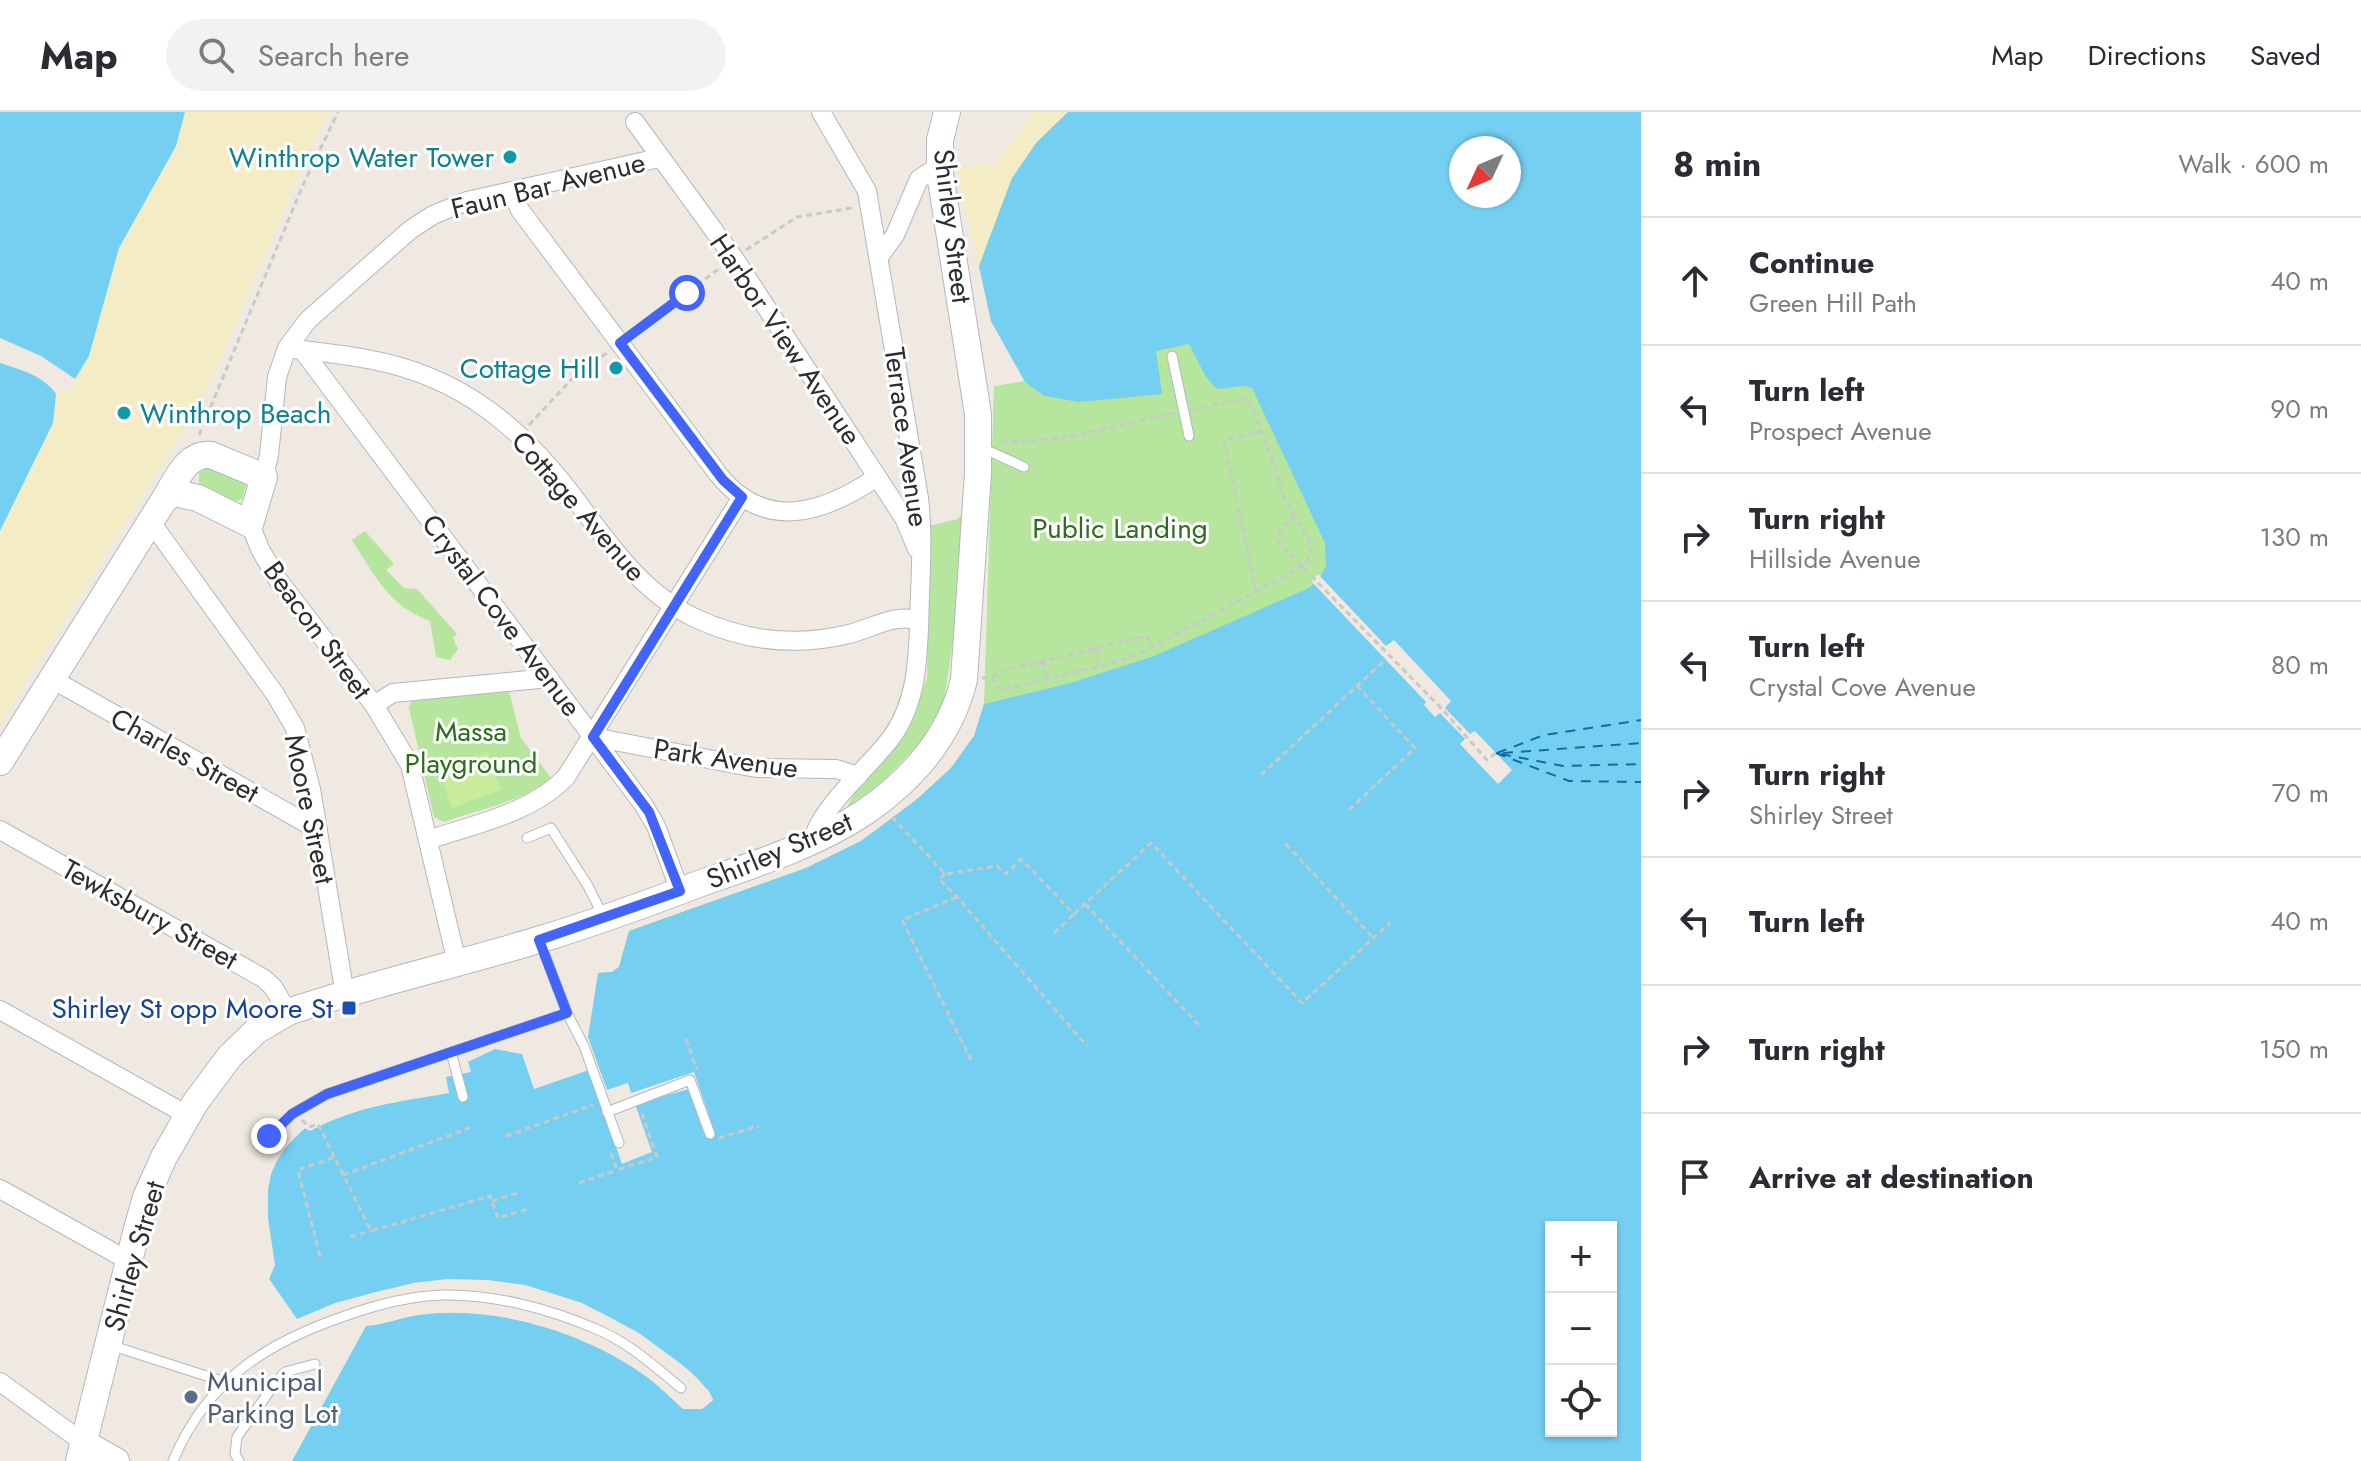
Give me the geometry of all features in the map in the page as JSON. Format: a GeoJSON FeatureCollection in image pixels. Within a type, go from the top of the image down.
{"type":"FeatureCollection","features":[{"type":"Feature","properties":{"kind":"main road","name":"Shirley Street"},"geometry":{"type":"LineString","coordinates":[[82,1452],[129,1261],[152,1183],[187,1115],[241,1044],[263,1026],[288,1012],[604,919],[813,840],[878,802],[918,766],[939,740],[956,709],[964,680],[990,444],[976,387],[940,165],[940,140],[947,112]]}},
{"type":"Feature","properties":{"kind":"main road"},"geometry":{"type":"LineString","coordinates":[[0,762],[188,463],[202,454],[211,455],[264,477]]}},
{"type":"Feature","properties":{"kind":"main road","name":"Faun Bar Avenue"},"geometry":{"type":"LineString","coordinates":[[250,524],[264,477]]}},
{"type":"Feature","properties":{"kind":"main road"},"geometry":{"type":"LineString","coordinates":[[157,511],[174,493],[187,494],[250,524]]}},
{"type":"Feature","properties":{"kind":"main road"},"geometry":{"type":"LineString","coordinates":[[82,1452],[116,1461]]}},
{"type":"Feature","properties":{"kind":"street","name":"Terrace Avenue"},"geometry":{"type":"LineString","coordinates":[[813,840],[818,825],[890,739],[906,711],[915,681],[921,565],[919,498],[866,187],[821,112]]}},
{"type":"Feature","properties":{"kind":"street","name":"Harbor View Avenue"},"geometry":{"type":"LineString","coordinates":[[635,122],[734,258],[877,477],[908,526],[921,565]]}},
{"type":"Feature","properties":{"kind":"street","name":"Faun Bar Avenue"},"geometry":{"type":"LineString","coordinates":[[264,477],[277,377],[295,350],[308,320],[416,225],[458,204],[659,158]]}},
{"type":"Feature","properties":{"kind":"street"},"geometry":{"type":"LineString","coordinates":[[879,257],[895,235],[919,179],[940,165]]}},
{"type":"Feature","properties":{"kind":"street"},"geometry":{"type":"LineString","coordinates":[[512,191],[520,210],[614,347],[723,480],[742,497],[766,507],[800,512],[835,503],[877,477]]}},
{"type":"Feature","properties":{"kind":"street","name":"Cottage Avenue"},"geometry":{"type":"LineString","coordinates":[[295,350],[372,360],[409,369],[457,390],[490,409],[546,460],[634,573],[674,606],[703,621],[732,632],[781,641],[826,639],[904,618],[919,621]]}},
{"type":"Feature","properties":{"kind":"street","name":"Crystal Cove Avenue"},"geometry":{"type":"LineString","coordinates":[[295,350],[649,812],[680,891]]}},
{"type":"Feature","properties":{"kind":"street"},"geometry":{"type":"LineString","coordinates":[[428,840],[540,799],[566,777],[742,497]]}},
{"type":"Feature","properties":{"kind":"street","name":"Moore Street"},"geometry":{"type":"LineString","coordinates":[[157,511],[290,717],[303,751],[345,995]]}},
{"type":"Feature","properties":{"kind":"street","name":"Beacon Street"},"geometry":{"type":"LineString","coordinates":[[250,524],[264,558],[374,705],[410,765],[457,963]]}},
{"type":"Feature","properties":{"kind":"street"},"geometry":{"type":"LineString","coordinates":[[374,705],[393,693],[549,678]]}},
{"type":"Feature","properties":{"kind":"street","name":"Charles Street"},"geometry":{"type":"LineString","coordinates":[[52,679],[318,830]]}},
{"type":"Feature","properties":{"kind":"street","name":"Park Avenue"},"geometry":{"type":"LineString","coordinates":[[593,737],[756,768],[836,769],[858,776]]}},
{"type":"Feature","properties":{"kind":"street","name":"Tewksbury Street"},"geometry":{"type":"LineString","coordinates":[[0,830],[263,978],[273,987],[288,1012]]}},
{"type":"Feature","properties":{"kind":"street"},"geometry":{"type":"LineString","coordinates":[[0,1010],[187,1115]]}},
{"type":"Feature","properties":{"kind":"street"},"geometry":{"type":"LineString","coordinates":[[0,1189],[129,1261]]}},
{"type":"Feature","properties":{"kind":"street"},"geometry":{"type":"LineString","coordinates":[[0,1382],[82,1452]]}},
{"type":"Feature","properties":{"kind":"lane"},"geometry":{"type":"LineString","coordinates":[[1172,356],[1189,436]]}},
{"type":"Feature","properties":{"kind":"lane"},"geometry":{"type":"LineString","coordinates":[[990,444],[1024,467]]}},
{"type":"Feature","properties":{"kind":"lane"},"geometry":{"type":"LineString","coordinates":[[527,838],[551,828],[588,886],[604,919]]}},
{"type":"Feature","properties":{"kind":"lane"},"geometry":{"type":"LineString","coordinates":[[539,940],[567,1013],[584,1046],[619,1143]]}},
{"type":"Feature","properties":{"kind":"lane"},"geometry":{"type":"LineString","coordinates":[[261,1146],[292,1114],[313,1100],[567,1013]]}},
{"type":"Feature","properties":{"kind":"lane"},"geometry":{"type":"LineString","coordinates":[[451,1052],[463,1097]]}},
{"type":"Feature","properties":{"kind":"lane"},"geometry":{"type":"LineString","coordinates":[[607,1112],[690,1080],[711,1137]]}},
{"type":"Feature","properties":{"kind":"lane"},"geometry":{"type":"LineString","coordinates":[[173,1461],[197,1416],[225,1382],[278,1343],[309,1329],[399,1300],[443,1295],[497,1300],[547,1311],[598,1330],[635,1351],[681,1388]]}},
{"type":"Feature","properties":{"kind":"lane"},"geometry":{"type":"LineString","coordinates":[[108,1344],[225,1382]]}},
{"type":"Feature","properties":{"kind":"lane"},"geometry":{"type":"LineString","coordinates":[[239,1461],[235,1454],[237,1437],[274,1385],[285,1372],[315,1364]]}},
{"type":"Feature","properties":{"kind":"path"},"geometry":{"type":"LineString","coordinates":[[200,432],[303,185],[338,112]]}},
{"type":"Feature","properties":{"kind":"path"},"geometry":{"type":"LineString","coordinates":[[748,249],[797,217],[852,208]]}},
{"type":"Feature","properties":{"kind":"path"},"geometry":{"type":"LineString","coordinates":[[529,424],[571,380],[724,265]]}},
{"type":"Feature","properties":{"kind":"path"},"geometry":{"type":"LineString","coordinates":[[990,444],[1057,438],[1247,398],[1276,469],[1282,494],[1310,542],[1308,559],[1303,567],[1131,657],[1003,690],[995,686],[992,677]]}},
{"type":"Feature","properties":{"kind":"path"},"geometry":{"type":"LineString","coordinates":[[1256,593],[1224,440],[1260,432]]}},
{"type":"Feature","properties":{"kind":"path"},"geometry":{"type":"LineString","coordinates":[[1295,516],[1282,528],[1277,540],[1487,760],[1496,753]]}},
{"type":"Feature","properties":{"kind":"path"},"geometry":{"type":"LineString","coordinates":[[964,680],[992,677],[1002,671],[1146,636],[1152,647]]}},
{"type":"Feature","properties":{"kind":"path"},"geometry":{"type":"LineString","coordinates":[[1095,648],[1100,666]]}},
{"type":"Feature","properties":{"kind":"path"},"geometry":{"type":"LineString","coordinates":[[1261,775],[1386,659]]}},
{"type":"Feature","properties":{"kind":"path"},"geometry":{"type":"LineString","coordinates":[[1042,661],[1048,679]]}},
{"type":"Feature","properties":{"kind":"path"},"geometry":{"type":"LineString","coordinates":[[1349,810],[1415,748],[1357,686]]}},
{"type":"Feature","properties":{"kind":"path"},"geometry":{"type":"LineString","coordinates":[[878,802],[945,874]]}},
{"type":"Feature","properties":{"kind":"path"},"geometry":{"type":"LineString","coordinates":[[1054,933],[1151,843],[1302,1003],[1390,923]]}},
{"type":"Feature","properties":{"kind":"path"},"geometry":{"type":"LineString","coordinates":[[1286,844],[1374,939]]}},
{"type":"Feature","properties":{"kind":"path"},"geometry":{"type":"LineString","coordinates":[[1074,914],[1021,859],[1006,874],[997,866],[945,874],[939,879],[1087,1046]]}},
{"type":"Feature","properties":{"kind":"path"},"geometry":{"type":"LineString","coordinates":[[957,897],[902,920],[971,1060]]}},
{"type":"Feature","properties":{"kind":"path"},"geometry":{"type":"LineString","coordinates":[[1085,904],[1200,1026]]}},
{"type":"Feature","properties":{"kind":"path"},"geometry":{"type":"LineString","coordinates":[[506,1136],[594,1105]]}},
{"type":"Feature","properties":{"kind":"path"},"geometry":{"type":"LineString","coordinates":[[579,1183],[657,1157],[641,1109]]}},
{"type":"Feature","properties":{"kind":"path"},"geometry":{"type":"LineString","coordinates":[[299,1118],[309,1127],[318,1124],[371,1231]]}},
{"type":"Feature","properties":{"kind":"path"},"geometry":{"type":"LineString","coordinates":[[711,1137],[759,1126]]}},
{"type":"Feature","properties":{"kind":"path"},"geometry":{"type":"LineString","coordinates":[[343,1175],[472,1127]]}},
{"type":"Feature","properties":{"kind":"path"},"geometry":{"type":"LineString","coordinates":[[608,1144],[617,1170]]}},
{"type":"Feature","properties":{"kind":"path"},"geometry":{"type":"LineString","coordinates":[[320,1256],[298,1170],[335,1157]]}},
{"type":"Feature","properties":{"kind":"path"},"geometry":{"type":"LineString","coordinates":[[492,1201],[517,1193]]}},
{"type":"Feature","properties":{"kind":"path"},"geometry":{"type":"LineString","coordinates":[[350,1237],[490,1196],[498,1218],[528,1209]]}},
{"type":"Feature","properties":{"kind":"green space","name":"Public Landing"},"geometry":{"type":"Polygon","coordinates":[[[1068,112],[1258,290],[1356,573],[596,1002],[598,973],[612,972],[619,967],[629,931],[806,868],[861,841],[916,800],[951,768],[974,736],[984,704],[994,386],[1025,381],[991,321],[979,266],[1010,182],[1068,112]]]}},
{"type":"Feature","properties":{"kind":"green space"},"geometry":{"type":"Polygon","coordinates":[[[210,466],[243,480],[246,486],[242,499],[234,502],[199,483],[199,472],[210,466]]]}},
{"type":"Feature","properties":{"kind":"green space"},"geometry":{"type":"Polygon","coordinates":[[[965,509],[955,629],[944,701],[921,742],[881,783],[847,807],[856,790],[896,743],[927,679],[929,526],[958,519],[965,509]]]}},
{"type":"Feature","properties":{"kind":"green space"},"geometry":{"type":"Polygon","coordinates":[[[365,531],[394,564],[386,570],[404,588],[417,589],[457,634],[453,638],[458,649],[450,660],[436,657],[430,621],[393,598],[368,566],[352,540],[365,531]]]}},
{"type":"Feature","properties":{"kind":"green space","name":"Massa Playground"},"geometry":{"type":"Polygon","coordinates":[[[509,691],[521,738],[551,778],[529,793],[500,804],[444,822],[434,817],[409,708],[411,701],[418,697],[509,691]]]}},
{"type":"Feature","properties":{"kind":"green space"},"geometry":{"type":"Polygon","coordinates":[[[488,752],[501,790],[452,808],[438,769],[488,752]]]}},
{"type":"Feature","properties":{"kind":"sand","name":"Winthrop Beach"},"geometry":{"type":"Polygon","coordinates":[[[185,112],[329,112],[305,160],[199,404],[0,723],[0,531],[53,423],[56,394],[75,389],[75,379],[89,356],[119,248],[176,146],[185,112]]]}},
{"type":"Feature","properties":{"kind":"sand"},"geometry":{"type":"Polygon","coordinates":[[[1034,112],[1068,112],[1036,143],[1012,178],[979,266],[956,169],[996,163],[1034,112]]]}},
{"type":"Feature","properties":{"kind":"water"},"geometry":{"type":"Polygon","coordinates":[[[0,112],[185,112],[176,146],[119,248],[89,356],[75,379],[41,356],[0,338],[0,112]]]}},
{"type":"Feature","properties":{"kind":"water"},"geometry":{"type":"Polygon","coordinates":[[[1068,112],[1641,112],[1641,1461],[292,1461],[366,1326],[413,1316],[479,1314],[541,1326],[571,1336],[627,1364],[651,1380],[683,1409],[702,1409],[713,1400],[696,1377],[680,1363],[613,1319],[570,1299],[525,1287],[481,1281],[435,1282],[390,1289],[343,1302],[297,1320],[269,1279],[273,1255],[267,1199],[268,1185],[277,1162],[305,1128],[310,1131],[378,1106],[449,1093],[446,1077],[471,1072],[468,1062],[495,1049],[522,1054],[534,1089],[589,1070],[622,1164],[652,1152],[635,1104],[689,1089],[704,1134],[714,1130],[694,1072],[631,1093],[628,1083],[607,1090],[588,1037],[598,973],[612,972],[619,967],[629,931],[806,868],[861,841],[916,800],[951,768],[974,736],[984,704],[1071,683],[1154,656],[1309,588],[1320,578],[1326,566],[1325,543],[1252,388],[1217,389],[1206,377],[1189,344],[1156,351],[1162,394],[1079,402],[1044,396],[1025,382],[991,321],[979,266],[1012,178],[1036,143],[1068,112]]]}},
{"type":"Feature","properties":{"kind":"water"},"geometry":{"type":"Polygon","coordinates":[[[0,363],[38,378],[56,394],[53,423],[0,531],[0,363]]]}},
{"type":"Feature","properties":{"kind":"pier"},"geometry":{"type":"Polygon","coordinates":[[[1318,574],[1386,646],[1394,640],[1451,701],[1445,708],[1470,734],[1475,731],[1512,770],[1498,784],[1460,744],[1465,739],[1440,713],[1435,717],[1424,705],[1426,702],[1311,581],[1318,574]]]}},
{"type":"Feature","properties":{"kind":"pier"},"geometry":{"type":"Polygon","coordinates":[[[301,1126],[305,1128],[273,1163],[268,1190],[268,1218],[275,1265],[269,1279],[297,1319],[335,1303],[413,1283],[448,1279],[525,1285],[582,1303],[639,1333],[709,1391],[713,1400],[702,1409],[701,1405],[708,1399],[706,1393],[637,1336],[580,1307],[524,1289],[448,1283],[413,1287],[336,1306],[297,1324],[265,1281],[271,1265],[264,1219],[264,1190],[270,1161],[301,1126]]]}},
{"type":"Feature","properties":{"kind":"ferry route"},"geometry":{"type":"LineString","coordinates":[[1497,753],[1544,735],[1641,720]]}},
{"type":"Feature","properties":{"kind":"ferry route"},"geometry":{"type":"LineString","coordinates":[[1503,753],[1641,743]]}},
{"type":"Feature","properties":{"kind":"ferry route"},"geometry":{"type":"LineString","coordinates":[[1496,753],[1569,781],[1641,782]]}},
{"type":"Feature","properties":{"kind":"ferry route"},"geometry":{"type":"LineString","coordinates":[[1501,754],[1563,766],[1641,764]]}},
{"type":"Feature","properties":{"kind":"place","name":"Winthrop Water Tower"},"geometry":{"type":"Point","coordinates":[510,157]}},
{"type":"Feature","properties":{"kind":"place","name":"Cottage Hill"},"geometry":{"type":"Point","coordinates":[616,368]}},
{"type":"Feature","properties":{"kind":"place","name":"Winthrop Beach"},"geometry":{"type":"Point","coordinates":[124,413]}},
{"type":"Feature","properties":{"kind":"place","name":"Shirley St opp Moore St"},"geometry":{"type":"Point","coordinates":[349,1008]}},
{"type":"Feature","properties":{"kind":"place","name":"Municipal Parking Lot"},"geometry":{"type":"Point","coordinates":[191,1397]}},
{"type":"Feature","properties":{"kind":"route"},"geometry":{"type":"LineString","coordinates":[[269,1136],[292,1114],[327,1094],[567,1013],[539,940],[680,891],[649,812],[593,737],[742,497],[723,480],[620,343],[687,293]]}}]}
